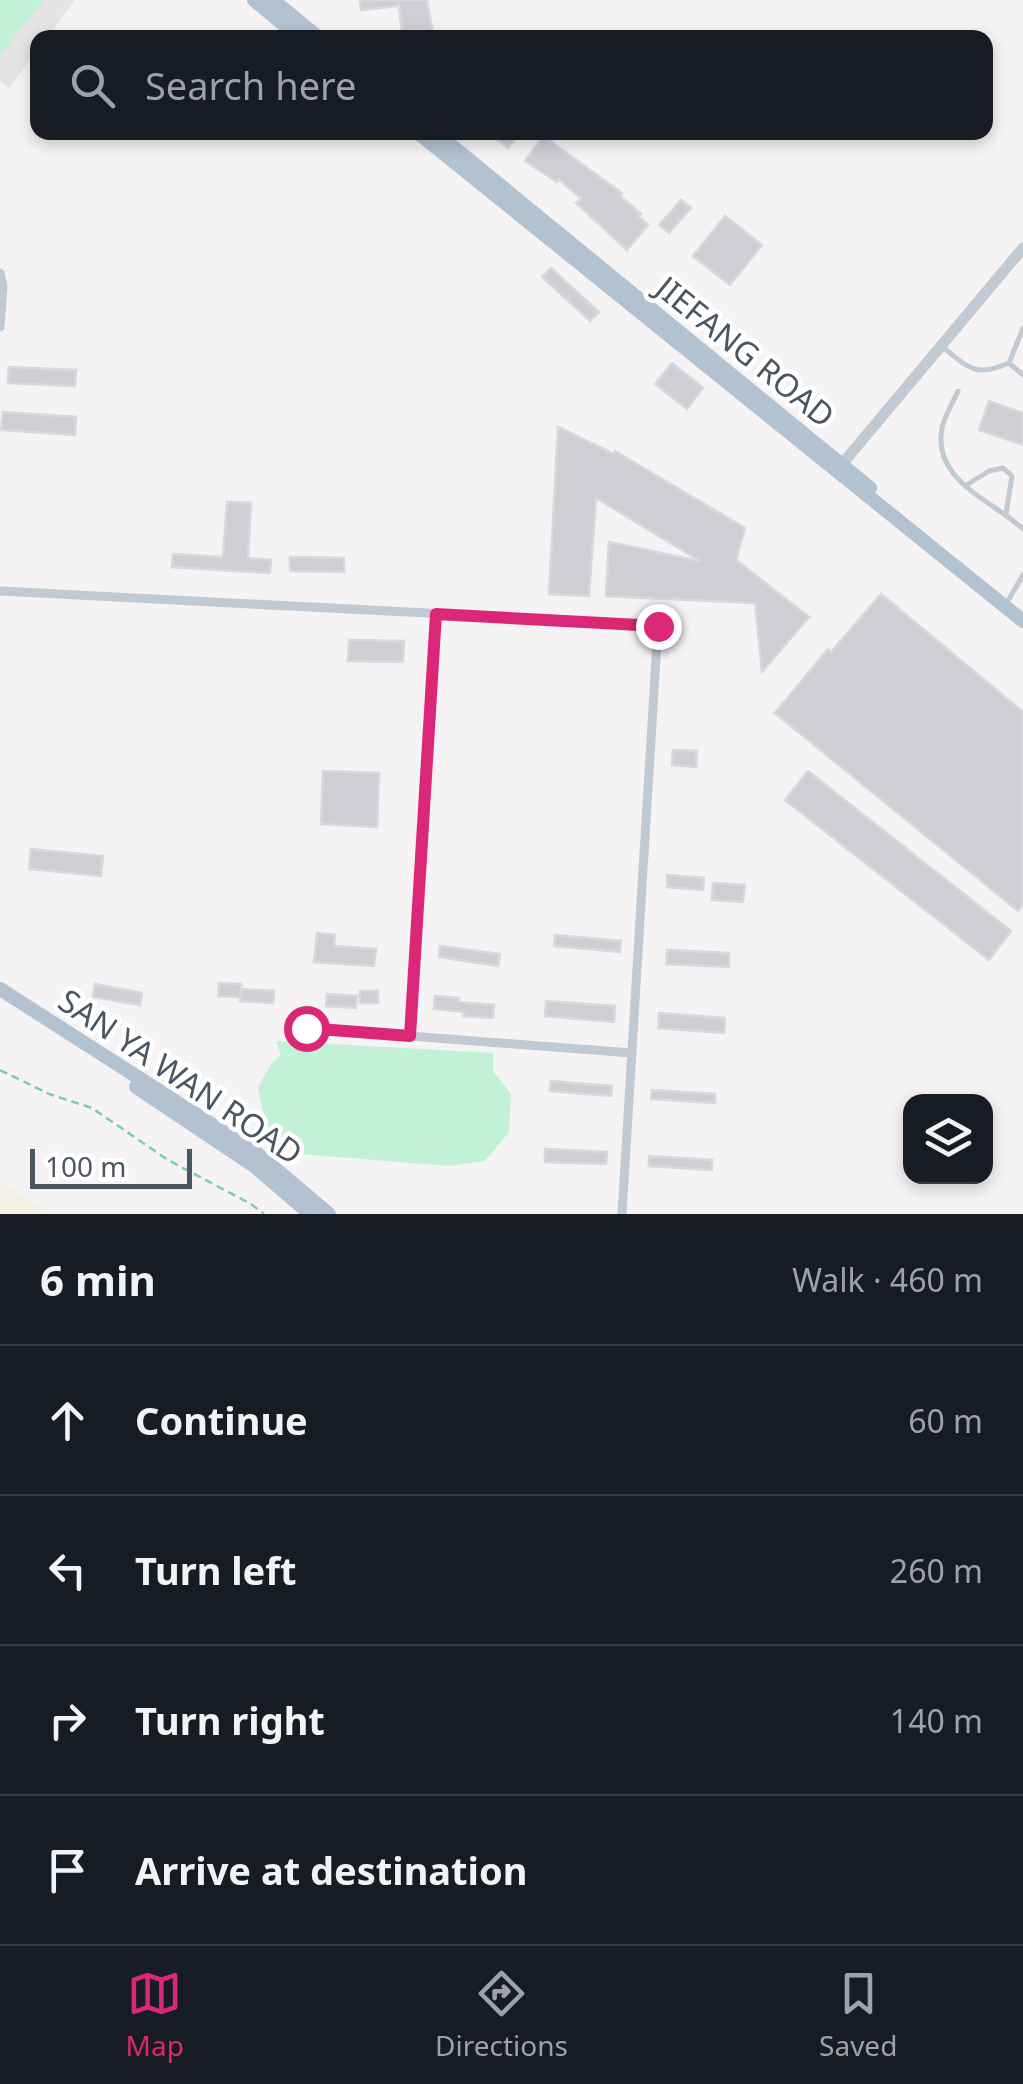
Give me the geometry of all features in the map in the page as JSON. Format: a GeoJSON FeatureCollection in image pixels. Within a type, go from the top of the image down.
{"type":"FeatureCollection","features":[{"type":"Feature","properties":{"kind":"main road"},"geometry":{"type":"LineString","coordinates":[[254,0],[290,30]]}},
{"type":"Feature","properties":{"kind":"main road"},"geometry":{"type":"LineString","coordinates":[[273,0],[292,6],[312,30]]}},
{"type":"Feature","properties":{"kind":"main road"},"geometry":{"type":"LineString","coordinates":[[427,140],[1023,621]]}},
{"type":"Feature","properties":{"kind":"main road","name":"JIEFANG ROAD"},"geometry":{"type":"LineString","coordinates":[[445,140],[838,468],[1023,610]]}},
{"type":"Feature","properties":{"kind":"main road","name":"SAN YA WAN ROAD"},"geometry":{"type":"LineString","coordinates":[[0,989],[258,1154],[329,1214]]}},
{"type":"Feature","properties":{"kind":"main road","name":"SAN YA WAN ROAD"},"geometry":{"type":"LineString","coordinates":[[0,1000],[254,1166],[310,1214]]}},
{"type":"Feature","properties":{"kind":"street"},"geometry":{"type":"LineString","coordinates":[[838,468],[1020,257]]}},
{"type":"Feature","properties":{"kind":"street"},"geometry":{"type":"LineString","coordinates":[[0,274],[0,327]]}},
{"type":"Feature","properties":{"kind":"street"},"geometry":{"type":"LineString","coordinates":[[0,591],[658,626],[622,1214]]}},
{"type":"Feature","properties":{"kind":"street"},"geometry":{"type":"LineString","coordinates":[[410,1036],[436,614]]}},
{"type":"Feature","properties":{"kind":"street"},"geometry":{"type":"LineString","coordinates":[[306,1028],[632,1053]]}},
{"type":"Feature","properties":{"kind":"lane"},"geometry":{"type":"LineString","coordinates":[[940,346],[975,372],[988,372],[1009,362],[1023,328]]}},
{"type":"Feature","properties":{"kind":"lane"},"geometry":{"type":"LineString","coordinates":[[1009,362],[1023,375]]}},
{"type":"Feature","properties":{"kind":"lane"},"geometry":{"type":"LineString","coordinates":[[958,391],[942,427],[942,450],[954,477],[1023,529]]}},
{"type":"Feature","properties":{"kind":"lane"},"geometry":{"type":"LineString","coordinates":[[965,486],[989,471],[1003,468],[1012,476],[1006,513]]}},
{"type":"Feature","properties":{"kind":"lane"},"geometry":{"type":"LineString","coordinates":[[1009,599],[1023,575]]}},
{"type":"Feature","properties":{"kind":"path"},"geometry":{"type":"LineString","coordinates":[[0,1070],[49,1094],[92,1108],[168,1160],[264,1214]]}},
{"type":"Feature","properties":{"kind":"shaded area"},"geometry":{"type":"Polygon","coordinates":[[[0,0],[75,0],[52,30],[30,30],[30,60],[9,88],[0,81],[0,0]]]}},
{"type":"Feature","properties":{"kind":"green space"},"geometry":{"type":"Polygon","coordinates":[[[0,0],[44,0],[0,56],[0,0]]]}},
{"type":"Feature","properties":{"kind":"green space"},"geometry":{"type":"Polygon","coordinates":[[[276,1041],[493,1053],[493,1071],[511,1094],[509,1132],[485,1161],[449,1166],[300,1154],[266,1125],[258,1087],[281,1055],[276,1041]]]}},
{"type":"Feature","properties":{"kind":"sand"},"geometry":{"type":"Polygon","coordinates":[[[0,1181],[48,1214],[0,1211],[0,1181]]]}},
{"type":"Feature","properties":{"kind":"building"},"geometry":{"type":"Polygon","coordinates":[[[360,0],[398,0],[398,6],[361,10],[360,0]]]}},
{"type":"Feature","properties":{"kind":"building"},"geometry":{"type":"Polygon","coordinates":[[[398,0],[427,0],[433,30],[402,30],[398,0]]]}},
{"type":"Feature","properties":{"kind":"building"},"geometry":{"type":"Polygon","coordinates":[[[498,140],[514,140],[508,148],[498,140]]]}},
{"type":"Feature","properties":{"kind":"building"},"geometry":{"type":"Polygon","coordinates":[[[540,140],[551,140],[622,193],[620,196],[648,225],[627,250],[576,203],[581,198],[525,161],[540,140]]]}},
{"type":"Feature","properties":{"kind":"building"},"geometry":{"type":"Polygon","coordinates":[[[681,200],[691,208],[669,233],[659,225],[681,200]]]}},
{"type":"Feature","properties":{"kind":"building"},"geometry":{"type":"Polygon","coordinates":[[[725,216],[762,245],[730,285],[693,256],[725,216]]]}},
{"type":"Feature","properties":{"kind":"building"},"geometry":{"type":"Polygon","coordinates":[[[551,268],[599,312],[590,321],[542,277],[551,268]]]}},
{"type":"Feature","properties":{"kind":"building"},"geometry":{"type":"Polygon","coordinates":[[[672,363],[703,388],[687,409],[655,384],[672,363]]]}},
{"type":"Feature","properties":{"kind":"building"},"geometry":{"type":"Polygon","coordinates":[[[9,367],[76,370],[75,386],[8,383],[9,367]]]}},
{"type":"Feature","properties":{"kind":"building"},"geometry":{"type":"Polygon","coordinates":[[[989,401],[1023,413],[1023,445],[979,430],[989,401]]]}},
{"type":"Feature","properties":{"kind":"building"},"geometry":{"type":"Polygon","coordinates":[[[3,412],[76,417],[75,435],[1,430],[3,412]]]}},
{"type":"Feature","properties":{"kind":"building"},"geometry":{"type":"Polygon","coordinates":[[[558,427],[614,454],[615,451],[745,528],[736,560],[809,617],[762,672],[755,603],[606,596],[609,542],[700,561],[596,498],[589,596],[549,594],[558,427]]]}},
{"type":"Feature","properties":{"kind":"building"},"geometry":{"type":"Polygon","coordinates":[[[227,502],[251,503],[248,558],[271,560],[270,573],[172,567],[173,554],[223,557],[227,502]]]}},
{"type":"Feature","properties":{"kind":"building"},"geometry":{"type":"Polygon","coordinates":[[[290,557],[344,558],[344,572],[290,571],[290,557]]]}},
{"type":"Feature","properties":{"kind":"building"},"geometry":{"type":"Polygon","coordinates":[[[881,594],[1023,712],[1023,905],[1018,911],[775,713],[881,594]]]}},
{"type":"Feature","properties":{"kind":"building"},"geometry":{"type":"Polygon","coordinates":[[[349,640],[404,641],[403,662],[348,661],[349,640]]]}},
{"type":"Feature","properties":{"kind":"building"},"geometry":{"type":"Polygon","coordinates":[[[673,750],[697,751],[696,767],[672,765],[673,750]]]}},
{"type":"Feature","properties":{"kind":"building"},"geometry":{"type":"Polygon","coordinates":[[[323,771],[379,773],[377,827],[321,824],[323,771]]]}},
{"type":"Feature","properties":{"kind":"building"},"geometry":{"type":"Polygon","coordinates":[[[808,771],[1011,931],[989,960],[785,800],[808,771]]]}},
{"type":"Feature","properties":{"kind":"building"},"geometry":{"type":"Polygon","coordinates":[[[31,849],[103,856],[101,876],[29,869],[31,849]]]}},
{"type":"Feature","properties":{"kind":"building"},"geometry":{"type":"Polygon","coordinates":[[[667,875],[704,878],[703,890],[667,887],[667,875]]]}},
{"type":"Feature","properties":{"kind":"building"},"geometry":{"type":"Polygon","coordinates":[[[713,883],[745,885],[743,902],[712,900],[713,883]]]}},
{"type":"Feature","properties":{"kind":"building"},"geometry":{"type":"Polygon","coordinates":[[[317,933],[335,935],[334,946],[376,949],[374,966],[314,962],[317,933]]]}},
{"type":"Feature","properties":{"kind":"building"},"geometry":{"type":"Polygon","coordinates":[[[555,935],[621,941],[620,952],[554,946],[555,935]]]}},
{"type":"Feature","properties":{"kind":"building"},"geometry":{"type":"Polygon","coordinates":[[[440,946],[500,954],[498,966],[439,957],[440,946]]]}},
{"type":"Feature","properties":{"kind":"building"},"geometry":{"type":"Polygon","coordinates":[[[667,950],[729,953],[729,967],[666,964],[667,950]]]}},
{"type":"Feature","properties":{"kind":"building"},"geometry":{"type":"Polygon","coordinates":[[[219,983],[274,991],[273,1003],[218,996],[219,983]]]}},
{"type":"Feature","properties":{"kind":"building"},"geometry":{"type":"Polygon","coordinates":[[[95,984],[142,993],[140,1005],[93,997],[95,984]]]}},
{"type":"Feature","properties":{"kind":"building"},"geometry":{"type":"Polygon","coordinates":[[[360,991],[378,991],[378,1003],[360,1003],[360,991]]]}},
{"type":"Feature","properties":{"kind":"building"},"geometry":{"type":"Polygon","coordinates":[[[327,994],[357,996],[356,1008],[326,1006],[327,994]]]}},
{"type":"Feature","properties":{"kind":"building"},"geometry":{"type":"Polygon","coordinates":[[[435,996],[494,1005],[493,1018],[434,1009],[435,996]]]}},
{"type":"Feature","properties":{"kind":"building"},"geometry":{"type":"Polygon","coordinates":[[[546,1001],[615,1006],[614,1022],[545,1016],[546,1001]]]}},
{"type":"Feature","properties":{"kind":"building"},"geometry":{"type":"Polygon","coordinates":[[[659,1013],[725,1018],[724,1033],[658,1028],[659,1013]]]}},
{"type":"Feature","properties":{"kind":"building"},"geometry":{"type":"Polygon","coordinates":[[[551,1081],[612,1086],[611,1096],[550,1091],[551,1081]]]}},
{"type":"Feature","properties":{"kind":"building"},"geometry":{"type":"Polygon","coordinates":[[[652,1090],[715,1094],[715,1103],[651,1099],[652,1090]]]}},
{"type":"Feature","properties":{"kind":"building"},"geometry":{"type":"Polygon","coordinates":[[[545,1149],[607,1152],[606,1164],[545,1162],[545,1149]]]}},
{"type":"Feature","properties":{"kind":"building"},"geometry":{"type":"Polygon","coordinates":[[[649,1156],[712,1160],[712,1170],[649,1166],[649,1156]]]}},
{"type":"Feature","properties":{"kind":"route"},"geometry":{"type":"LineString","coordinates":[[306,1028],[410,1036],[436,614],[658,626]]}}]}
